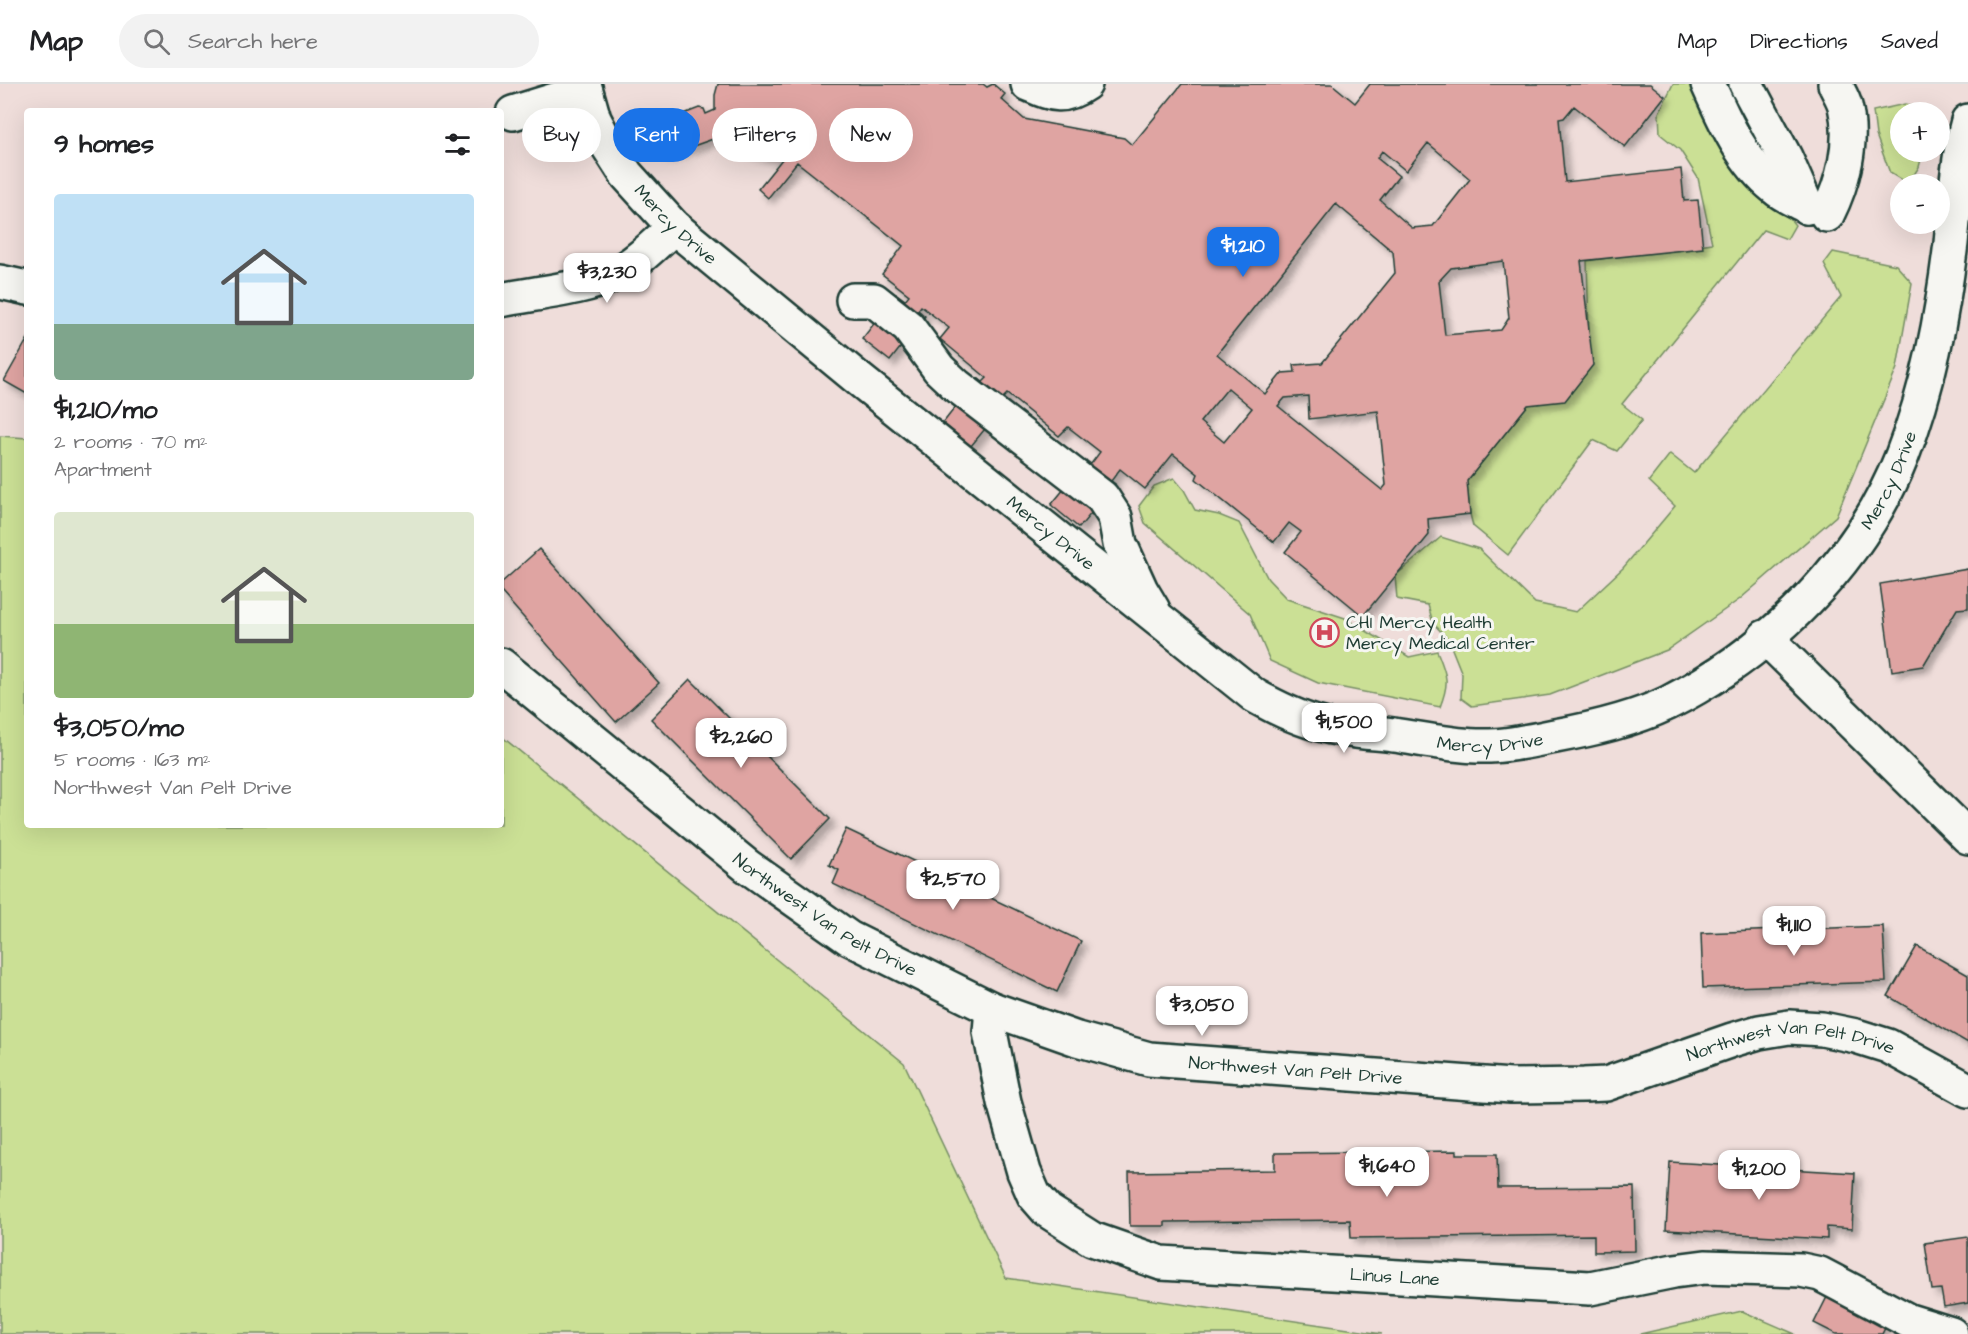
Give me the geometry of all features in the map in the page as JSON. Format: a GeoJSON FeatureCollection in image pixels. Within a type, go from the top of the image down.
{"type":"FeatureCollection","features":[{"type":"Feature","properties":{"kind":"street"},"geometry":{"type":"LineString","coordinates":[[1028,84],[1051,93],[1072,93],[1085,84]]}},
{"type":"Feature","properties":{"kind":"street"},"geometry":{"type":"LineString","coordinates":[[1708,84],[1728,128],[1755,167],[1775,189],[1808,207],[1785,157],[1746,84]]}},
{"type":"Feature","properties":{"kind":"street"},"geometry":{"type":"LineString","coordinates":[[1827,215],[1839,193],[1847,152],[1845,105],[1835,84]]}},
{"type":"Feature","properties":{"kind":"street"},"geometry":{"type":"LineString","coordinates":[[513,113],[584,88]]}},
{"type":"Feature","properties":{"kind":"street","name":"Mercy Drive"},"geometry":{"type":"LineString","coordinates":[[584,88],[594,119],[626,174],[674,227],[861,381],[1255,696],[1285,713],[1318,724],[1478,747],[1525,742],[1574,733],[1635,716],[1666,704],[1710,679],[1766,637],[1794,615],[1827,581],[1858,539],[1882,498],[1919,409],[1959,244],[1960,160],[1968,121]]}},
{"type":"Feature","properties":{"kind":"street"},"geometry":{"type":"LineString","coordinates":[[504,299],[586,284],[614,274],[640,258],[674,227]]}},
{"type":"Feature","properties":{"kind":"street"},"geometry":{"type":"LineString","coordinates":[[0,282],[24,287]]}},
{"type":"Feature","properties":{"kind":"street"},"geometry":{"type":"LineString","coordinates":[[853,300],[874,300],[908,327],[939,369],[956,385],[1102,497],[1115,518],[1120,544],[1141,590],[1160,622]]}},
{"type":"Feature","properties":{"kind":"street"},"geometry":{"type":"LineString","coordinates":[[1766,637],[1968,837]]}},
{"type":"Feature","properties":{"kind":"street","name":"Northwest Van Pelt Drive"},"geometry":{"type":"LineString","coordinates":[[504,667],[747,866],[849,938],[992,1009],[1077,1039],[1149,1059],[1511,1086],[1606,1084],[1759,1032],[1789,1027],[1822,1029],[1857,1036],[1888,1046],[1968,1090]]}},
{"type":"Feature","properties":{"kind":"street","name":"Linus Lane"},"geometry":{"type":"LineString","coordinates":[[992,1009],[990,1032],[1004,1102],[1024,1172],[1034,1195],[1048,1211],[1092,1239],[1151,1259],[1172,1263],[1590,1288],[1705,1267],[1801,1270],[1820,1275],[1909,1321],[1951,1334]]}},
{"type":"Feature","properties":{"kind":"green space"},"geometry":{"type":"Polygon","coordinates":[[[1673,84],[1695,84],[1720,133],[1795,225],[1787,239],[1763,230],[1622,404],[1642,420],[1617,451],[1593,440],[1508,555],[1473,526],[1467,481],[1528,405],[1590,368],[1587,261],[1712,243],[1698,178],[1680,150],[1660,134],[1659,113],[1673,84]]]}},
{"type":"Feature","properties":{"kind":"green space"},"geometry":{"type":"Polygon","coordinates":[[[1890,107],[1890,162],[1920,162],[1914,174],[1890,173],[1876,135],[1873,111],[1890,107]]]}},
{"type":"Feature","properties":{"kind":"green space"},"geometry":{"type":"Polygon","coordinates":[[[1833,252],[1896,265],[1912,283],[1897,368],[1836,516],[1740,599],[1667,650],[1550,695],[1472,706],[1461,698],[1462,674],[1448,639],[1433,623],[1428,605],[1397,599],[1395,576],[1441,537],[1479,549],[1535,603],[1576,612],[1623,568],[1675,506],[1649,481],[1670,454],[1694,473],[1841,297],[1824,264],[1833,252]]]}},
{"type":"Feature","properties":{"kind":"green space"},"geometry":{"type":"Polygon","coordinates":[[[0,436],[24,438],[24,828],[504,828],[504,738],[904,1063],[1006,1278],[1382,1334],[0,1334],[0,436]]]}},
{"type":"Feature","properties":{"kind":"green space"},"geometry":{"type":"Polygon","coordinates":[[[1174,478],[1195,510],[1219,515],[1239,523],[1268,579],[1287,599],[1345,618],[1409,657],[1437,651],[1446,679],[1440,707],[1318,683],[1270,661],[1250,614],[1145,523],[1139,506],[1154,486],[1174,478]]]}},
{"type":"Feature","properties":{"kind":"green space"},"geometry":{"type":"Polygon","coordinates":[[[1742,1311],[1795,1334],[1640,1334],[1742,1311]]]}},
{"type":"Feature","properties":{"kind":"building"},"geometry":{"type":"Polygon","coordinates":[[[718,84],[983,84],[987,87],[993,84],[1005,94],[1001,99],[1024,119],[1124,138],[1132,145],[1182,84],[1332,84],[1355,103],[1370,84],[1650,84],[1665,96],[1625,147],[1574,106],[1564,118],[1559,119],[1565,182],[1681,169],[1684,201],[1698,200],[1703,248],[1581,261],[1593,365],[1565,401],[1528,405],[1467,481],[1470,514],[1428,519],[1429,535],[1363,616],[1285,552],[1301,532],[1289,523],[1274,542],[1196,479],[1198,474],[1173,454],[1145,489],[1120,469],[1111,481],[1115,484],[1079,528],[1051,505],[1087,461],[1091,464],[1100,452],[1068,427],[1059,436],[1007,394],[1003,398],[1007,402],[971,446],[943,423],[978,378],[983,382],[987,378],[940,339],[949,328],[921,306],[918,310],[925,316],[890,361],[862,339],[897,294],[905,300],[909,295],[882,274],[903,246],[797,162],[817,162],[817,108],[715,108],[718,84]],[[1428,143],[1406,171],[1382,151],[1377,158],[1399,176],[1380,200],[1412,228],[1433,226],[1470,179],[1428,143]],[[1336,204],[1217,354],[1265,394],[1282,373],[1295,372],[1294,365],[1322,363],[1395,273],[1393,252],[1336,204]],[[1503,261],[1451,268],[1439,281],[1445,335],[1501,330],[1509,318],[1503,261]],[[1228,388],[1200,422],[1224,442],[1252,408],[1228,388]],[[1308,396],[1285,398],[1278,406],[1382,490],[1386,485],[1378,411],[1309,419],[1308,396]]]}},
{"type":"Feature","properties":{"kind":"building"},"geometry":{"type":"Polygon","coordinates":[[[700,108],[704,109],[706,114],[712,111],[712,139],[700,144],[700,108]]]}},
{"type":"Feature","properties":{"kind":"building"},"geometry":{"type":"Polygon","coordinates":[[[780,162],[797,162],[768,198],[758,189],[780,162]]]}},
{"type":"Feature","properties":{"kind":"building"},"geometry":{"type":"Polygon","coordinates":[[[24,345],[24,392],[4,381],[24,345]]]}},
{"type":"Feature","properties":{"kind":"building"},"geometry":{"type":"Polygon","coordinates":[[[539,549],[659,683],[616,722],[504,595],[504,580],[539,549]]]}},
{"type":"Feature","properties":{"kind":"building"},"geometry":{"type":"Polygon","coordinates":[[[1968,569],[1968,608],[1957,609],[1923,666],[1892,671],[1880,584],[1968,569]]]}},
{"type":"Feature","properties":{"kind":"building"},"geometry":{"type":"Polygon","coordinates":[[[690,679],[830,819],[791,859],[651,719],[690,679]]]}},
{"type":"Feature","properties":{"kind":"building"},"geometry":{"type":"Polygon","coordinates":[[[846,829],[1081,941],[1057,992],[833,884],[839,870],[829,865],[846,829]]]}},
{"type":"Feature","properties":{"kind":"building"},"geometry":{"type":"Polygon","coordinates":[[[1883,926],[1886,982],[1703,988],[1701,933],[1883,926]]]}},
{"type":"Feature","properties":{"kind":"building"},"geometry":{"type":"Polygon","coordinates":[[[1917,946],[1968,975],[1968,1043],[1888,996],[1917,946]]]}},
{"type":"Feature","properties":{"kind":"building"},"geometry":{"type":"Polygon","coordinates":[[[1457,1151],[1457,1154],[1497,1154],[1498,1188],[1634,1187],[1635,1251],[1594,1252],[1594,1235],[1351,1238],[1350,1220],[1165,1222],[1165,1226],[1130,1226],[1129,1172],[1275,1170],[1275,1153],[1457,1151]]]}},
{"type":"Feature","properties":{"kind":"building"},"geometry":{"type":"Polygon","coordinates":[[[1670,1162],[1855,1173],[1852,1229],[1827,1227],[1827,1239],[1666,1230],[1670,1162]]]}},
{"type":"Feature","properties":{"kind":"building"},"geometry":{"type":"Polygon","coordinates":[[[1968,1237],[1968,1303],[1944,1307],[1941,1289],[1932,1290],[1925,1243],[1968,1237]]]}},
{"type":"Feature","properties":{"kind":"building"},"geometry":{"type":"Polygon","coordinates":[[[1827,1297],[1886,1326],[1882,1334],[1836,1334],[1814,1323],[1827,1297]]]}},
{"type":"Feature","properties":{"kind":"place","name":"CHI Mercy Health Mercy Medical Center"},"geometry":{"type":"Point","coordinates":[1325,632]}}]}
